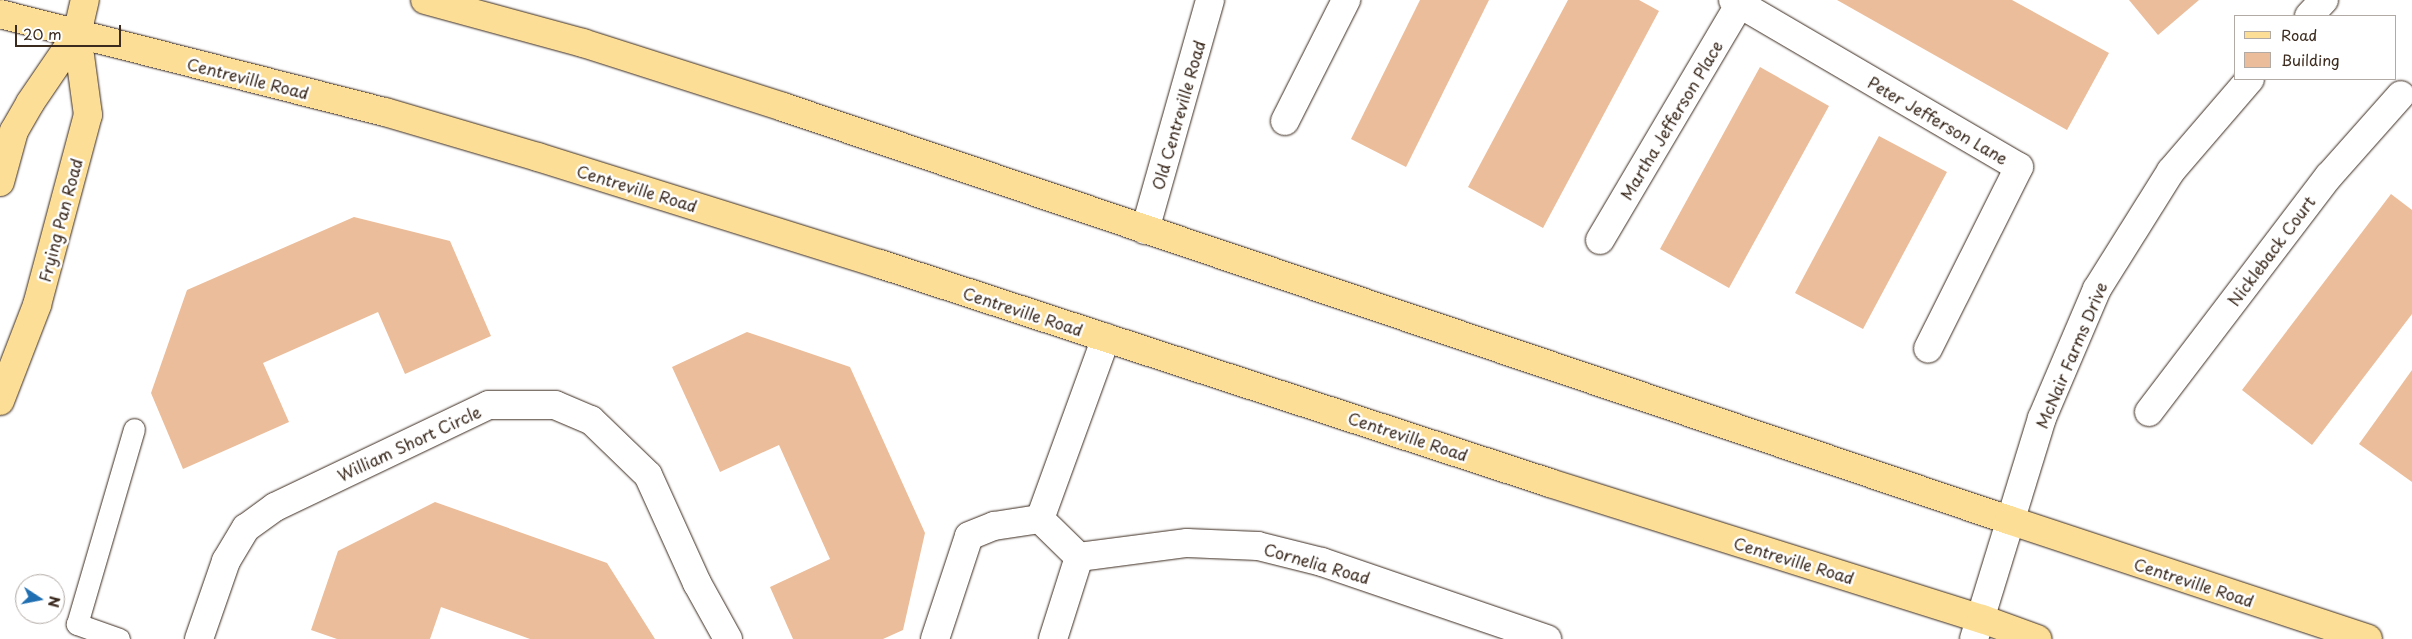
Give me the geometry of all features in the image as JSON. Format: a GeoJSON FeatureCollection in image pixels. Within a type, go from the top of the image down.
{"type":"FeatureCollection","features":[{"type":"Feature","properties":{"kind":"main road","name":"Frying Pan Road"},"geometry":{"type":"LineString","coordinates":[[0,182],[14,131],[30,103],[76,34],[85,0]]}},
{"type":"Feature","properties":{"kind":"main road","name":"Centreville Road"},"geometry":{"type":"LineString","coordinates":[[425,0],[583,43],[783,107],[2368,639]]}},
{"type":"Feature","properties":{"kind":"main road","name":"Centreville Road"},"geometry":{"type":"LineString","coordinates":[[0,14],[385,112],[538,157],[880,264],[1550,483],[1978,629],[2037,639]]}},
{"type":"Feature","properties":{"kind":"main road","name":"Frying Pan Road"},"geometry":{"type":"LineString","coordinates":[[0,402],[36,305],[88,116],[76,34]]}},
{"type":"Feature","properties":{"kind":"street","name":"Old Centreville Road"},"geometry":{"type":"LineString","coordinates":[[1145,230],[1210,0]]}},
{"type":"Feature","properties":{"kind":"street"},"geometry":{"type":"LineString","coordinates":[[1286,121],[1346,0]]}},
{"type":"Feature","properties":{"kind":"street"},"geometry":{"type":"LineString","coordinates":[[2310,15],[2324,0],[2336,15]]}},
{"type":"Feature","properties":{"kind":"street","name":"Martha Jefferson Place"},"geometry":{"type":"LineString","coordinates":[[1600,240],[1738,1]]}},
{"type":"Feature","properties":{"kind":"street","name":"Peter Jefferson Lane"},"geometry":{"type":"LineString","coordinates":[[1738,1],[2019,167],[1928,349]]}},
{"type":"Feature","properties":{"kind":"street","name":"McNair Farms Drive"},"geometry":{"type":"LineString","coordinates":[[1978,629],[2009,520],[2042,418],[2097,289],[2171,171],[2249,80]]}},
{"type":"Feature","properties":{"kind":"street","name":"Nickleback Court"},"geometry":{"type":"LineString","coordinates":[[2148,412],[2328,176],[2400,93]]}},
{"type":"Feature","properties":{"kind":"street"},"geometry":{"type":"LineString","coordinates":[[1040,519],[1106,338]]}},
{"type":"Feature","properties":{"kind":"street","name":"William Short Circle"},"geometry":{"type":"LineString","coordinates":[[199,639],[226,561],[246,528],[275,507],[489,405],[555,405],[591,420],[648,475],[697,583],[728,639]]}},
{"type":"Feature","properties":{"kind":"street"},"geometry":{"type":"LineString","coordinates":[[1040,519],[1079,557],[1053,639]]}},
{"type":"Feature","properties":{"kind":"street"},"geometry":{"type":"LineString","coordinates":[[935,639],[969,536],[994,526],[1040,519]]}},
{"type":"Feature","properties":{"kind":"street","name":"Cornelia Road"},"geometry":{"type":"LineString","coordinates":[[1079,557],[1187,543],[1258,546],[1322,562],[1547,639]]}},
{"type":"Feature","properties":{"kind":"lane"},"geometry":{"type":"LineString","coordinates":[[119,639],[76,624],[134,429]]}},
{"type":"Feature","properties":{"kind":"building"},"geometry":{"type":"Polygon","coordinates":[[[1420,0],[1489,0],[1406,167],[1351,139],[1420,0]]]}},
{"type":"Feature","properties":{"kind":"building"},"geometry":{"type":"Polygon","coordinates":[[[1568,0],[1639,0],[1659,11],[1543,228],[1468,187],[1568,0]]]}},
{"type":"Feature","properties":{"kind":"building"},"geometry":{"type":"Polygon","coordinates":[[[1837,0],[2012,0],[2109,53],[2067,130],[1837,0]]]}},
{"type":"Feature","properties":{"kind":"building"},"geometry":{"type":"Polygon","coordinates":[[[2129,0],[2199,0],[2158,35],[2129,0]]]}},
{"type":"Feature","properties":{"kind":"building"},"geometry":{"type":"Polygon","coordinates":[[[1760,67],[1829,106],[1729,288],[1660,249],[1760,67]]]}},
{"type":"Feature","properties":{"kind":"building"},"geometry":{"type":"Polygon","coordinates":[[[1879,136],[1947,172],[1863,329],[1795,293],[1879,136]]]}},
{"type":"Feature","properties":{"kind":"building"},"geometry":{"type":"Polygon","coordinates":[[[2391,194],[2412,210],[2412,314],[2312,445],[2242,390],[2391,194]]]}},
{"type":"Feature","properties":{"kind":"building"},"geometry":{"type":"Polygon","coordinates":[[[354,217],[450,241],[491,336],[405,374],[378,312],[263,363],[289,422],[183,469],[151,393],[187,290],[354,217]]]}},
{"type":"Feature","properties":{"kind":"building"},"geometry":{"type":"Polygon","coordinates":[[[747,332],[850,367],[925,533],[903,630],[883,639],[793,639],[770,587],[830,559],[779,445],[720,472],[672,367],[747,332]]]}},
{"type":"Feature","properties":{"kind":"building"},"geometry":{"type":"Polygon","coordinates":[[[2412,370],[2412,482],[2359,444],[2412,370]]]}},
{"type":"Feature","properties":{"kind":"building"},"geometry":{"type":"Polygon","coordinates":[[[435,502],[607,563],[655,639],[530,639],[441,607],[430,639],[337,639],[311,630],[338,551],[435,502]]]}}]}
